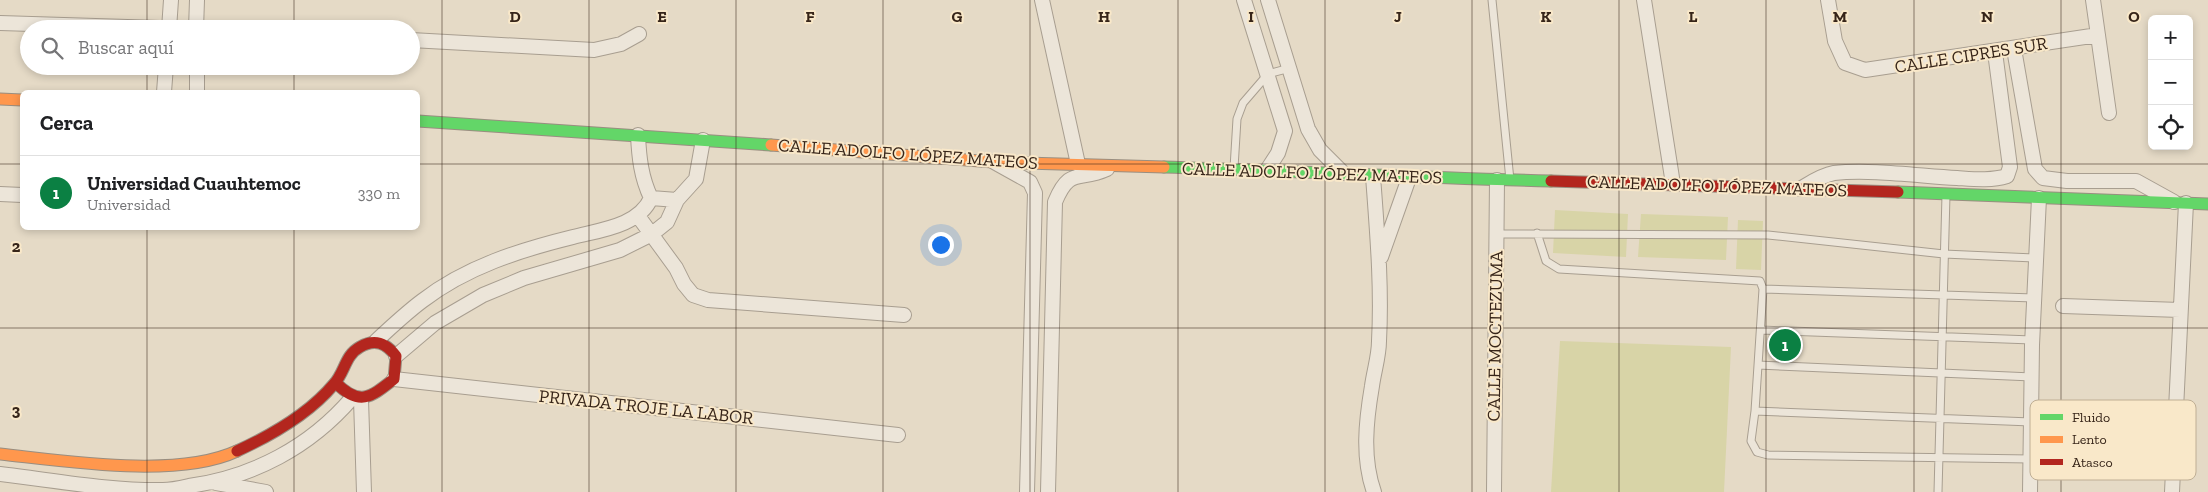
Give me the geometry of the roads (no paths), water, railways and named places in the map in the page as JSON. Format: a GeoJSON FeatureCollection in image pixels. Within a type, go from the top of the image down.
{"type":"FeatureCollection","features":[{"type":"Feature","properties":{"kind":"street"},"geometry":{"type":"LineString","coordinates":[[170,20],[171,0]]}},
{"type":"Feature","properties":{"kind":"street"},"geometry":{"type":"LineString","coordinates":[[196,20],[197,0]]}},
{"type":"Feature","properties":{"kind":"street"},"geometry":{"type":"LineString","coordinates":[[1042,0],[1078,164]]}},
{"type":"Feature","properties":{"kind":"street"},"geometry":{"type":"LineString","coordinates":[[1244,0],[1285,131],[1278,152],[1267,170]]}},
{"type":"Feature","properties":{"kind":"street"},"geometry":{"type":"LineString","coordinates":[[1268,0],[1308,129],[1320,150],[1343,173]]}},
{"type":"Feature","properties":{"kind":"street"},"geometry":{"type":"LineString","coordinates":[[1644,0],[1673,184]]}},
{"type":"Feature","properties":{"kind":"street","name":"CALLE CIPRES SUR"},"geometry":{"type":"LineString","coordinates":[[1828,0],[1835,41],[1845,63],[1865,70],[1995,52],[2098,35]]}},
{"type":"Feature","properties":{"kind":"street"},"geometry":{"type":"LineString","coordinates":[[2093,0],[2109,113]]}},
{"type":"Feature","properties":{"kind":"street"},"geometry":{"type":"LineString","coordinates":[[0,23],[20,24]]}},
{"type":"Feature","properties":{"kind":"street"},"geometry":{"type":"LineString","coordinates":[[420,40],[594,50],[621,44],[639,34]]}},
{"type":"Feature","properties":{"kind":"street"},"geometry":{"type":"LineString","coordinates":[[2014,49],[2035,169],[2044,178],[2067,181],[2136,181],[2180,203],[2180,310],[2176,400]]}},
{"type":"Feature","properties":{"kind":"street"},"geometry":{"type":"LineString","coordinates":[[1798,189],[1833,173],[1971,179],[1999,179],[2007,176],[2010,167],[1995,52]]}},
{"type":"Feature","properties":{"kind":"street"},"geometry":{"type":"LineString","coordinates":[[164,90],[165,75]]}},
{"type":"Feature","properties":{"kind":"street"},"geometry":{"type":"LineString","coordinates":[[197,75],[197,90]]}},
{"type":"Feature","properties":{"kind":"street"},"geometry":{"type":"LineString","coordinates":[[0,99],[20,100]]}},
{"type":"Feature","properties":{"kind":"street","name":"CALLE ADOLFO LÓPEZ MATEOS"},"geometry":{"type":"LineString","coordinates":[[420,121],[638,135],[993,162],[1267,170],[1409,178],[1673,184],[2208,204]]}},
{"type":"Feature","properties":{"kind":"street"},"geometry":{"type":"LineString","coordinates":[[638,135],[639,156],[644,183],[652,198]]}},
{"type":"Feature","properties":{"kind":"street"},"geometry":{"type":"LineString","coordinates":[[396,356],[435,323],[483,295],[524,278],[620,250],[652,234],[667,222],[677,200],[696,179],[703,140]]}},
{"type":"Feature","properties":{"kind":"street"},"geometry":{"type":"LineString","coordinates":[[993,162],[1030,182],[1035,193],[1027,492]]}},
{"type":"Feature","properties":{"kind":"street"},"geometry":{"type":"LineString","coordinates":[[1048,492],[1055,202],[1062,185],[1077,175],[1098,174],[1115,165]]}},
{"type":"Feature","properties":{"kind":"street"},"geometry":{"type":"LineString","coordinates":[[1373,176],[1381,309],[1379,344],[1370,393],[1366,437],[1369,478],[1374,492]]}},
{"type":"Feature","properties":{"kind":"street"},"geometry":{"type":"LineString","coordinates":[[1379,264],[1409,178]]}},
{"type":"Feature","properties":{"kind":"street","name":"CALLE MOCTEZUMA"},"geometry":{"type":"LineString","coordinates":[[1494,492],[1496,234],[1504,180]]}},
{"type":"Feature","properties":{"kind":"street"},"geometry":{"type":"LineString","coordinates":[[0,194],[20,194]]}},
{"type":"Feature","properties":{"kind":"street"},"geometry":{"type":"LineString","coordinates":[[652,198],[677,200]]}},
{"type":"Feature","properties":{"kind":"street"},"geometry":{"type":"LineString","coordinates":[[0,454],[120,466],[178,463],[216,458],[253,445],[293,421],[336,383],[341,368],[348,356],[358,346],[376,341],[423,300],[462,275],[492,261],[524,250],[611,228],[638,216],[647,208],[652,198]]}},
{"type":"Feature","properties":{"kind":"street"},"geometry":{"type":"LineString","coordinates":[[2031,400],[2032,340],[2039,198]]}},
{"type":"Feature","properties":{"kind":"street"},"geometry":{"type":"LineString","coordinates":[[2208,204],[2208,217]]}},
{"type":"Feature","properties":{"kind":"street"},"geometry":{"type":"LineString","coordinates":[[638,216],[693,295],[708,300],[904,315]]}},
{"type":"Feature","properties":{"kind":"street"},"geometry":{"type":"LineString","coordinates":[[2063,306],[2180,310]]}},
{"type":"Feature","properties":{"kind":"street"},"geometry":{"type":"LineString","coordinates":[[0,474],[164,490],[213,483],[252,471],[295,449],[356,399],[376,393],[394,379],[396,356],[387,345],[376,341]]}},
{"type":"Feature","properties":{"kind":"street"},"geometry":{"type":"LineString","coordinates":[[1030,364],[1051,365]]}},
{"type":"Feature","properties":{"kind":"street","name":"PRIVADA TROJE LA LABOR"},"geometry":{"type":"LineString","coordinates":[[394,379],[898,435]]}},
{"type":"Feature","properties":{"kind":"street"},"geometry":{"type":"LineString","coordinates":[[336,383],[356,399],[363,490]]}},
{"type":"Feature","properties":{"kind":"street"},"geometry":{"type":"LineString","coordinates":[[2030,459],[2030,492]]}},
{"type":"Feature","properties":{"kind":"street"},"geometry":{"type":"LineString","coordinates":[[213,483],[266,492]]}},
{"type":"Feature","properties":{"kind":"lane"},"geometry":{"type":"LineString","coordinates":[[1492,0],[1504,180]]}},
{"type":"Feature","properties":{"kind":"lane"},"geometry":{"type":"LineString","coordinates":[[1234,169],[1237,119],[1243,103],[1268,74],[1290,68]]}},
{"type":"Feature","properties":{"kind":"lane"},"geometry":{"type":"LineString","coordinates":[[1938,492],[1946,194]]}},
{"type":"Feature","properties":{"kind":"lane"},"geometry":{"type":"LineString","coordinates":[[1537,233],[1546,261],[1559,269],[1760,281],[1763,288],[1756,410],[1752,441],[1757,452],[1768,455],[2030,459]]}},
{"type":"Feature","properties":{"kind":"lane"},"geometry":{"type":"LineString","coordinates":[[1496,234],[1768,235],[1944,254],[2036,258]]}},
{"type":"Feature","properties":{"kind":"lane"},"geometry":{"type":"LineString","coordinates":[[1763,288],[2034,298]]}},
{"type":"Feature","properties":{"kind":"lane"},"geometry":{"type":"LineString","coordinates":[[1760,330],[2032,340]]}},
{"type":"Feature","properties":{"kind":"lane"},"geometry":{"type":"LineString","coordinates":[[1758,366],[2032,377]]}},
{"type":"Feature","properties":{"kind":"lane"},"geometry":{"type":"LineString","coordinates":[[1756,410],[2030,422]]}},
{"type":"Feature","properties":{"kind":"place","name":"Universidad Cuauhtemoc"},"geometry":{"type":"Point","coordinates":[1785,345]}}]}
